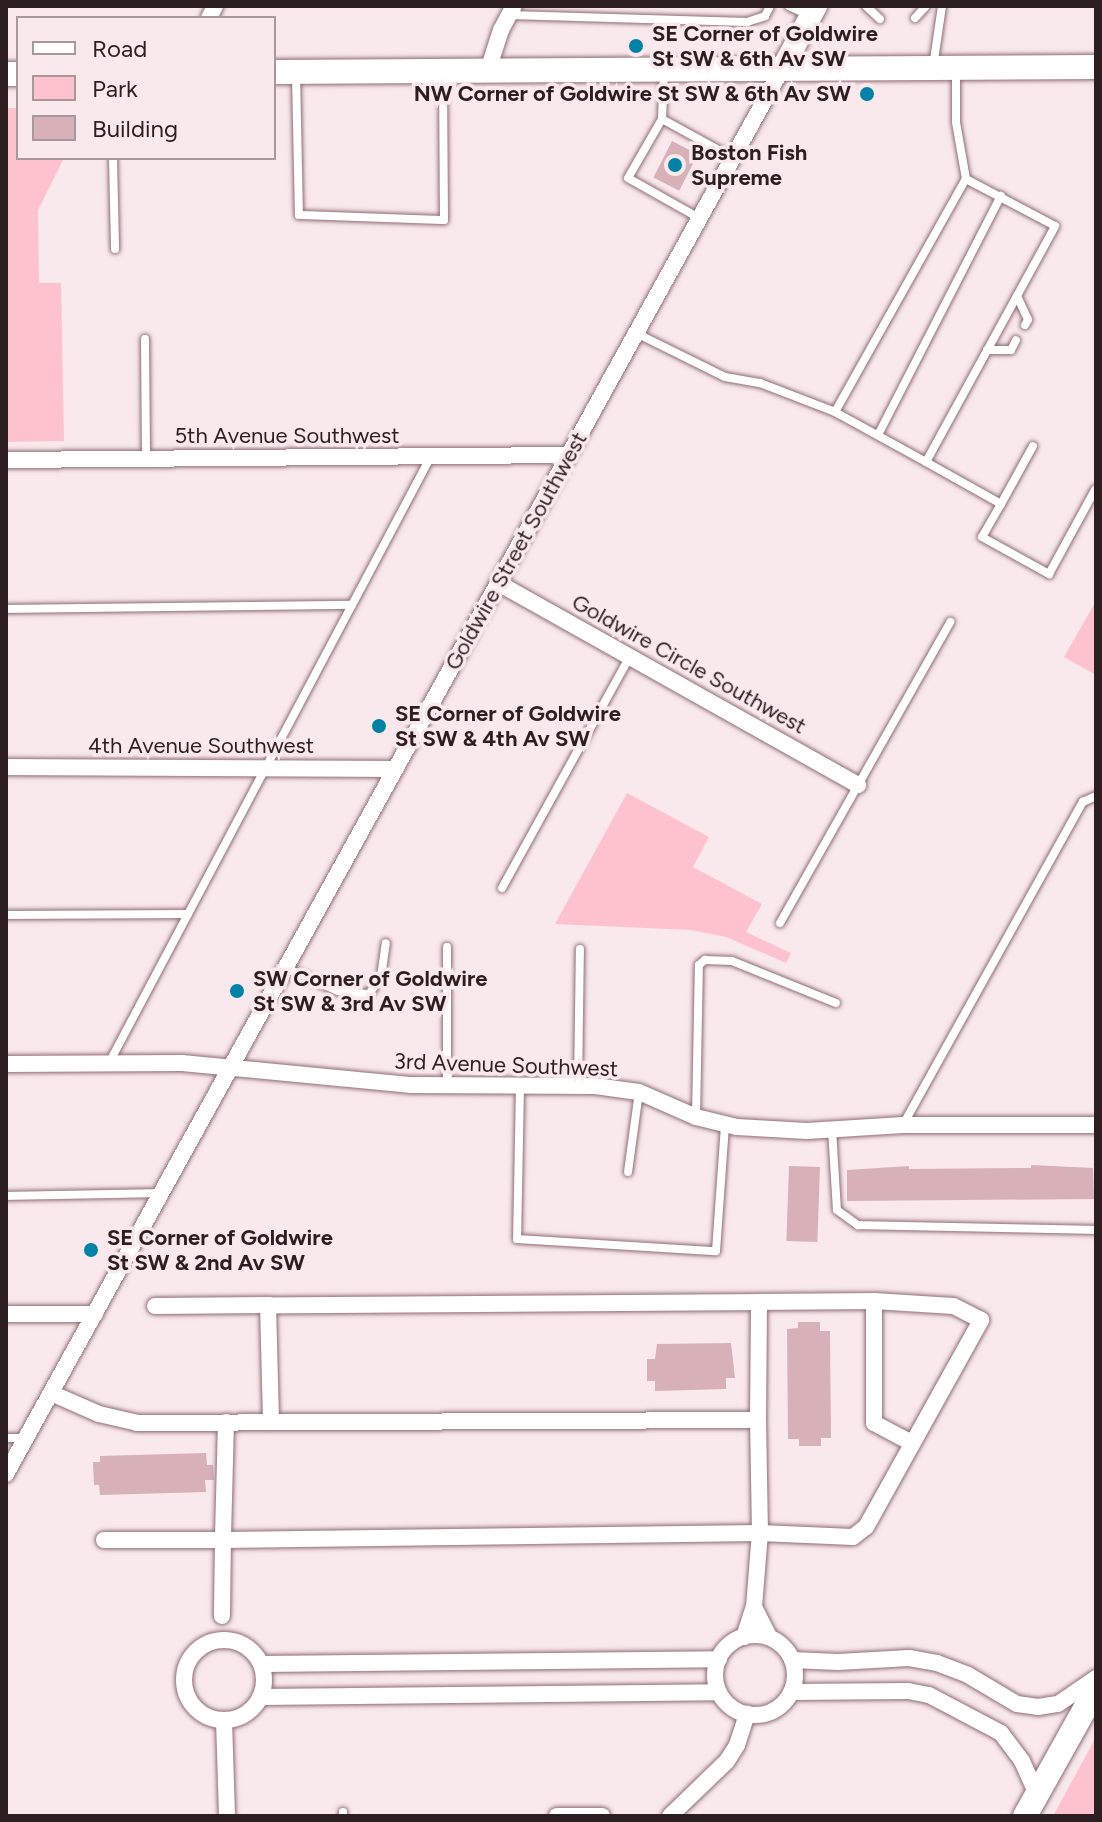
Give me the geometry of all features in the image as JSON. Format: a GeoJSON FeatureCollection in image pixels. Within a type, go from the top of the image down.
{"type":"FeatureCollection","features":[{"type":"Feature","properties":{"kind":"main road"},"geometry":{"type":"LineString","coordinates":[[285,72],[1096,67]]}},
{"type":"Feature","properties":{"kind":"main road"},"geometry":{"type":"LineString","coordinates":[[1031,1806],[1083,1723],[1096,1689]]}},
{"type":"Feature","properties":{"kind":"street"},"geometry":{"type":"LineString","coordinates":[[488,70],[512,11]]}},
{"type":"Feature","properties":{"kind":"street","name":"Goldwire Street Southwest"},"geometry":{"type":"LineString","coordinates":[[6,1474],[813,11]]}},
{"type":"Feature","properties":{"kind":"street","name":"5th Avenue Southwest"},"geometry":{"type":"LineString","coordinates":[[6,460],[569,455]]}},
{"type":"Feature","properties":{"kind":"street","name":"Goldwire Circle Southwest"},"geometry":{"type":"LineString","coordinates":[[498,583],[858,785]]}},
{"type":"Feature","properties":{"kind":"street","name":"4th Avenue Southwest"},"geometry":{"type":"LineString","coordinates":[[6,767],[395,769]]}},
{"type":"Feature","properties":{"kind":"street","name":"3rd Avenue Southwest"},"geometry":{"type":"LineString","coordinates":[[6,1064],[232,1066],[271,1074],[447,1085],[578,1086],[639,1092],[696,1117],[725,1124],[832,1129],[903,1125],[1096,1125]]}},
{"type":"Feature","properties":{"kind":"street"},"geometry":{"type":"LineString","coordinates":[[874,1301],[874,1423],[912,1443]]}},
{"type":"Feature","properties":{"kind":"street"},"geometry":{"type":"LineString","coordinates":[[104,1540],[760,1533],[853,1537],[866,1527],[981,1320],[953,1306],[874,1301],[155,1306]]}},
{"type":"Feature","properties":{"kind":"street"},"geometry":{"type":"LineString","coordinates":[[744,1637],[754,1607],[760,1533],[759,1302]]}},
{"type":"Feature","properties":{"kind":"street"},"geometry":{"type":"LineString","coordinates":[[268,1305],[271,1422]]}},
{"type":"Feature","properties":{"kind":"street"},"geometry":{"type":"LineString","coordinates":[[6,1314],[95,1314]]}},
{"type":"Feature","properties":{"kind":"street"},"geometry":{"type":"LineString","coordinates":[[51,1393],[99,1414],[137,1423],[758,1420]]}},
{"type":"Feature","properties":{"kind":"street"},"geometry":{"type":"LineString","coordinates":[[211,1642],[222,1616],[226,1422]]}},
{"type":"Feature","properties":{"kind":"street"},"geometry":{"type":"LineString","coordinates":[[754,1607],[769,1637],[780,1644],[792,1660],[795,1679],[791,1692],[773,1711],[747,1714],[735,1710],[719,1692],[715,1676],[719,1659],[732,1642],[744,1637],[769,1637]]}},
{"type":"Feature","properties":{"kind":"street"},"geometry":{"type":"LineString","coordinates":[[222,1616],[229,1623],[234,1641]]}},
{"type":"Feature","properties":{"kind":"street"},"geometry":{"type":"LineString","coordinates":[[234,1641],[254,1653],[262,1664],[264,1677],[260,1697],[248,1712],[224,1720],[200,1711],[185,1690],[187,1664],[194,1653],[211,1642],[234,1641]]}},
{"type":"Feature","properties":{"kind":"street"},"geometry":{"type":"LineString","coordinates":[[792,1660],[838,1662],[909,1658],[968,1675],[1017,1704],[1038,1707],[1058,1704],[1096,1678]]}},
{"type":"Feature","properties":{"kind":"street"},"geometry":{"type":"LineString","coordinates":[[262,1664],[719,1659]]}},
{"type":"Feature","properties":{"kind":"street"},"geometry":{"type":"LineString","coordinates":[[791,1692],[908,1691],[929,1695],[1001,1733],[1022,1761],[1031,1806]]}},
{"type":"Feature","properties":{"kind":"street"},"geometry":{"type":"LineString","coordinates":[[260,1697],[719,1692]]}},
{"type":"Feature","properties":{"kind":"street"},"geometry":{"type":"LineString","coordinates":[[670,1816],[727,1761],[737,1745],[747,1714]]}},
{"type":"Feature","properties":{"kind":"street"},"geometry":{"type":"LineString","coordinates":[[224,1720],[227,1816]]}},
{"type":"Feature","properties":{"kind":"street"},"geometry":{"type":"LineString","coordinates":[[557,1816],[602,1816]]}},
{"type":"Feature","properties":{"kind":"lane"},"geometry":{"type":"LineString","coordinates":[[563,6],[563,17]]}},
{"type":"Feature","properties":{"kind":"lane"},"geometry":{"type":"LineString","coordinates":[[598,6],[599,18]]}},
{"type":"Feature","properties":{"kind":"lane"},"geometry":{"type":"LineString","coordinates":[[512,11],[563,17],[747,22],[765,16],[770,6]]}},
{"type":"Feature","properties":{"kind":"lane"},"geometry":{"type":"LineString","coordinates":[[789,6],[813,11]]}},
{"type":"Feature","properties":{"kind":"lane"},"geometry":{"type":"LineString","coordinates":[[866,6],[880,19]]}},
{"type":"Feature","properties":{"kind":"lane"},"geometry":{"type":"LineString","coordinates":[[915,18],[926,6]]}},
{"type":"Feature","properties":{"kind":"lane"},"geometry":{"type":"LineString","coordinates":[[835,412],[966,179],[945,68],[942,6]]}},
{"type":"Feature","properties":{"kind":"lane"},"geometry":{"type":"LineString","coordinates":[[664,69],[662,119],[628,178],[700,218]]}},
{"type":"Feature","properties":{"kind":"lane"},"geometry":{"type":"LineString","coordinates":[[285,72],[299,215],[444,220],[443,71]]}},
{"type":"Feature","properties":{"kind":"lane"},"geometry":{"type":"LineString","coordinates":[[662,119],[733,158]]}},
{"type":"Feature","properties":{"kind":"lane"},"geometry":{"type":"LineString","coordinates":[[113,160],[115,249]]}},
{"type":"Feature","properties":{"kind":"lane"},"geometry":{"type":"LineString","coordinates":[[926,462],[1055,226],[966,179]]}},
{"type":"Feature","properties":{"kind":"lane"},"geometry":{"type":"LineString","coordinates":[[878,435],[1001,196]]}},
{"type":"Feature","properties":{"kind":"lane"},"geometry":{"type":"LineString","coordinates":[[1017,296],[1028,320],[1025,325]]}},
{"type":"Feature","properties":{"kind":"lane"},"geometry":{"type":"LineString","coordinates":[[636,333],[725,377],[760,383],[835,412],[1001,504]]}},
{"type":"Feature","properties":{"kind":"lane"},"geometry":{"type":"LineString","coordinates":[[145,339],[146,459]]}},
{"type":"Feature","properties":{"kind":"lane"},"geometry":{"type":"LineString","coordinates":[[987,350],[1011,350],[1016,340]]}},
{"type":"Feature","properties":{"kind":"lane"},"geometry":{"type":"LineString","coordinates":[[1033,446],[982,537],[1049,574],[1095,490]]}},
{"type":"Feature","properties":{"kind":"lane"},"geometry":{"type":"LineString","coordinates":[[109,1063],[431,457]]}},
{"type":"Feature","properties":{"kind":"lane"},"geometry":{"type":"LineString","coordinates":[[6,609],[352,605]]}},
{"type":"Feature","properties":{"kind":"lane"},"geometry":{"type":"LineString","coordinates":[[780,923],[950,622]]}},
{"type":"Feature","properties":{"kind":"lane"},"geometry":{"type":"LineString","coordinates":[[502,888],[630,655]]}},
{"type":"Feature","properties":{"kind":"lane"},"geometry":{"type":"LineString","coordinates":[[903,1125],[1083,802],[1096,796]]}},
{"type":"Feature","properties":{"kind":"lane"},"geometry":{"type":"LineString","coordinates":[[6,915],[188,914]]}},
{"type":"Feature","properties":{"kind":"lane"},"geometry":{"type":"LineString","coordinates":[[286,968],[338,991],[369,994],[381,977],[386,943]]}},
{"type":"Feature","properties":{"kind":"lane"},"geometry":{"type":"LineString","coordinates":[[447,947],[447,1085]]}},
{"type":"Feature","properties":{"kind":"lane"},"geometry":{"type":"LineString","coordinates":[[578,1086],[580,949]]}},
{"type":"Feature","properties":{"kind":"lane"},"geometry":{"type":"LineString","coordinates":[[696,1117],[699,965],[705,960],[732,961],[836,1003]]}},
{"type":"Feature","properties":{"kind":"lane"},"geometry":{"type":"LineString","coordinates":[[520,1085],[517,1239],[716,1251],[725,1124]]}},
{"type":"Feature","properties":{"kind":"lane"},"geometry":{"type":"LineString","coordinates":[[628,1172],[639,1092]]}},
{"type":"Feature","properties":{"kind":"lane"},"geometry":{"type":"LineString","coordinates":[[832,1129],[837,1210],[858,1225],[1096,1230]]}},
{"type":"Feature","properties":{"kind":"lane"},"geometry":{"type":"LineString","coordinates":[[6,1196],[161,1193]]}},
{"type":"Feature","properties":{"kind":"lane"},"geometry":{"type":"LineString","coordinates":[[6,1438],[26,1438]]}},
{"type":"Feature","properties":{"kind":"green space"},"geometry":{"type":"Polygon","coordinates":[[[6,108],[16,108],[16,160],[63,160],[38,210],[39,283],[61,283],[64,441],[6,442],[6,108]]]}},
{"type":"Feature","properties":{"kind":"green space"},"geometry":{"type":"Polygon","coordinates":[[[1096,601],[1096,675],[1064,657],[1096,601]]]}},
{"type":"Feature","properties":{"kind":"green space"},"geometry":{"type":"Polygon","coordinates":[[[627,793],[709,837],[693,867],[762,904],[746,932],[791,953],[786,963],[726,937],[691,930],[555,924],[627,793]]]}},
{"type":"Feature","properties":{"kind":"green space"},"geometry":{"type":"Polygon","coordinates":[[[1096,1737],[1096,1816],[1053,1816],[1096,1737]]]}},
{"type":"Feature","properties":{"kind":"building","name":"Boston Fish Supreme"},"geometry":{"type":"Polygon","coordinates":[[[672,141],[698,154],[679,191],[653,178],[672,141]]]}},
{"type":"Feature","properties":{"kind":"building"},"geometry":{"type":"Polygon","coordinates":[[[1031,1165],[1093,1168],[1094,1199],[847,1201],[847,1170],[909,1166],[909,1169],[1031,1168],[1031,1165]]]}},
{"type":"Feature","properties":{"kind":"building"},"geometry":{"type":"Polygon","coordinates":[[[789,1166],[820,1167],[817,1242],[786,1241],[789,1166]]]}},
{"type":"Feature","properties":{"kind":"building"},"geometry":{"type":"Polygon","coordinates":[[[798,1322],[820,1322],[820,1331],[830,1331],[831,1438],[821,1438],[821,1446],[799,1446],[799,1439],[788,1439],[787,1329],[798,1328],[798,1322]]]}},
{"type":"Feature","properties":{"kind":"building"},"geometry":{"type":"Polygon","coordinates":[[[731,1343],[735,1378],[726,1378],[726,1389],[655,1391],[655,1381],[647,1381],[647,1359],[655,1359],[657,1344],[731,1343]]]}},
{"type":"Feature","properties":{"kind":"building"},"geometry":{"type":"Polygon","coordinates":[[[206,1453],[207,1465],[213,1465],[214,1480],[205,1480],[206,1492],[100,1495],[99,1485],[94,1485],[93,1462],[100,1462],[100,1456],[206,1453]]]}},
{"type":"Feature","properties":{"kind":"place","name":"SE Corner of Goldwire St SW & 6th Av SW"},"geometry":{"type":"Point","coordinates":[636,46]}},
{"type":"Feature","properties":{"kind":"place","name":"NW Corner of Goldwire St SW & 6th Av SW"},"geometry":{"type":"Point","coordinates":[867,94]}},
{"type":"Feature","properties":{"kind":"place","name":"Boston Fish Supreme"},"geometry":{"type":"Point","coordinates":[675,165]}},
{"type":"Feature","properties":{"kind":"place","name":"SE Corner of Goldwire St SW & 4th Av SW"},"geometry":{"type":"Point","coordinates":[379,726]}},
{"type":"Feature","properties":{"kind":"place","name":"SW Corner of Goldwire St SW & 3rd Av SW"},"geometry":{"type":"Point","coordinates":[237,991]}},
{"type":"Feature","properties":{"kind":"place","name":"SE Corner of Goldwire St SW & 2nd Av SW"},"geometry":{"type":"Point","coordinates":[91,1250]}}]}
